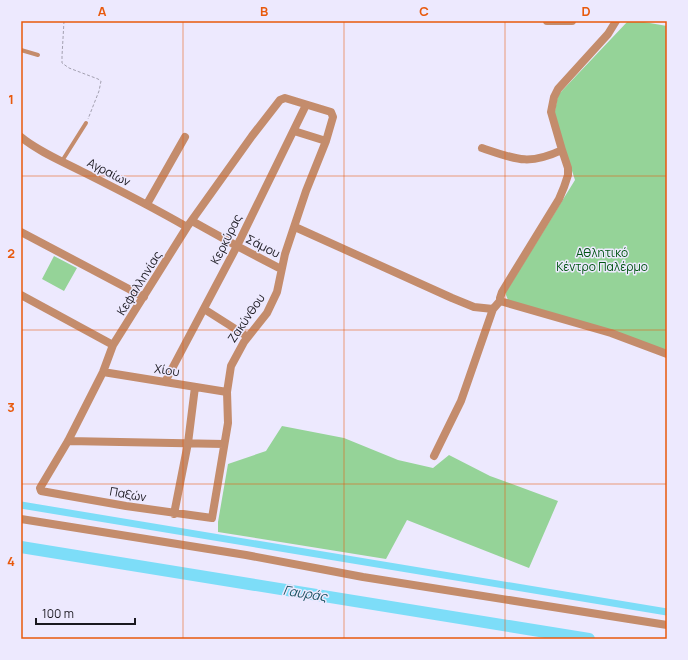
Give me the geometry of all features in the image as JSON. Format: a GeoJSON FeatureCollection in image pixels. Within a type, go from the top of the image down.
{"type":"FeatureCollection","features":[{"type":"Feature","properties":{"kind":"street"},"geometry":{"type":"LineString","coordinates":[[547,21],[572,21]]}},
{"type":"Feature","properties":{"kind":"street"},"geometry":{"type":"LineString","coordinates":[[434,456],[461,401],[493,309],[500,301],[502,292],[559,198],[564,187],[568,174],[568,168],[551,112],[554,97],[558,89],[608,34],[616,21]]}},
{"type":"Feature","properties":{"kind":"street","name":"Κεφαλληνίας"},"geometry":{"type":"LineString","coordinates":[[41,491],[40,488],[68,441],[103,372],[114,345],[190,224],[252,136],[280,100],[285,98],[306,105]]}},
{"type":"Feature","properties":{"kind":"street","name":"Ζακύνθου"},"geometry":{"type":"LineString","coordinates":[[211,519],[213,516],[228,418],[227,392],[231,366],[248,337],[272,305],[277,292],[285,254],[306,191],[326,141],[333,117],[331,112],[306,105]]}},
{"type":"Feature","properties":{"kind":"street","name":"Κερκύρας"},"geometry":{"type":"LineString","coordinates":[[165,382],[204,309],[306,105]]}},
{"type":"Feature","properties":{"kind":"street"},"geometry":{"type":"LineString","coordinates":[[294,131],[326,141]]}},
{"type":"Feature","properties":{"kind":"street","name":"Αγραίων"},"geometry":{"type":"LineString","coordinates":[[21,137],[62,161],[190,224]]}},
{"type":"Feature","properties":{"kind":"street"},"geometry":{"type":"LineString","coordinates":[[147,204],[185,137]]}},
{"type":"Feature","properties":{"kind":"street"},"geometry":{"type":"LineString","coordinates":[[482,148],[522,160],[541,158],[562,150]]}},
{"type":"Feature","properties":{"kind":"street","name":"Σάμου"},"geometry":{"type":"LineString","coordinates":[[190,224],[281,269]]}},
{"type":"Feature","properties":{"kind":"street"},"geometry":{"type":"LineString","coordinates":[[295,227],[452,298],[474,307],[493,309]]}},
{"type":"Feature","properties":{"kind":"street"},"geometry":{"type":"LineString","coordinates":[[21,232],[144,298]]}},
{"type":"Feature","properties":{"kind":"street"},"geometry":{"type":"LineString","coordinates":[[21,295],[114,345]]}},
{"type":"Feature","properties":{"kind":"street"},"geometry":{"type":"LineString","coordinates":[[500,301],[611,333],[667,354]]}},
{"type":"Feature","properties":{"kind":"street"},"geometry":{"type":"LineString","coordinates":[[204,309],[248,337]]}},
{"type":"Feature","properties":{"kind":"street","name":"Χίου"},"geometry":{"type":"LineString","coordinates":[[103,372],[227,392]]}},
{"type":"Feature","properties":{"kind":"street"},"geometry":{"type":"LineString","coordinates":[[174,514],[188,443],[195,387]]}},
{"type":"Feature","properties":{"kind":"street"},"geometry":{"type":"LineString","coordinates":[[68,441],[224,444]]}},
{"type":"Feature","properties":{"kind":"street","name":"Παξών"},"geometry":{"type":"LineString","coordinates":[[41,491],[211,519]]}},
{"type":"Feature","properties":{"kind":"street"},"geometry":{"type":"LineString","coordinates":[[21,519],[246,555],[363,577],[667,625]]}},
{"type":"Feature","properties":{"kind":"lane"},"geometry":{"type":"LineString","coordinates":[[21,50],[38,55]]}},
{"type":"Feature","properties":{"kind":"lane"},"geometry":{"type":"LineString","coordinates":[[62,161],[86,123]]}},
{"type":"Feature","properties":{"kind":"path"},"geometry":{"type":"LineString","coordinates":[[64,21],[62,63],[69,68],[98,79],[101,82],[99,91],[86,123]]}},
{"type":"Feature","properties":{"kind":"green space","name":"Αθλητικό Κέντρο Παλέρμο"},"geometry":{"type":"Polygon","coordinates":[[[628,21],[638,21],[667,26],[667,351],[508,300],[506,295],[506,292],[575,180],[554,116],[558,95],[628,21]]]}},
{"type":"Feature","properties":{"kind":"green space"},"geometry":{"type":"Polygon","coordinates":[[[54,256],[77,268],[64,291],[42,279],[54,256]]]}},
{"type":"Feature","properties":{"kind":"green space"},"geometry":{"type":"Polygon","coordinates":[[[282,426],[344,438],[398,460],[433,468],[449,455],[490,476],[558,501],[529,568],[407,520],[386,559],[218,532],[218,522],[228,464],[266,451],[282,426]]]}},
{"type":"Feature","properties":{"kind":"waterway"},"geometry":{"type":"LineString","coordinates":[[21,505],[667,612]]}},
{"type":"Feature","properties":{"kind":"waterway","name":"Γαυράς"},"geometry":{"type":"LineString","coordinates":[[21,547],[589,639]]}}]}
